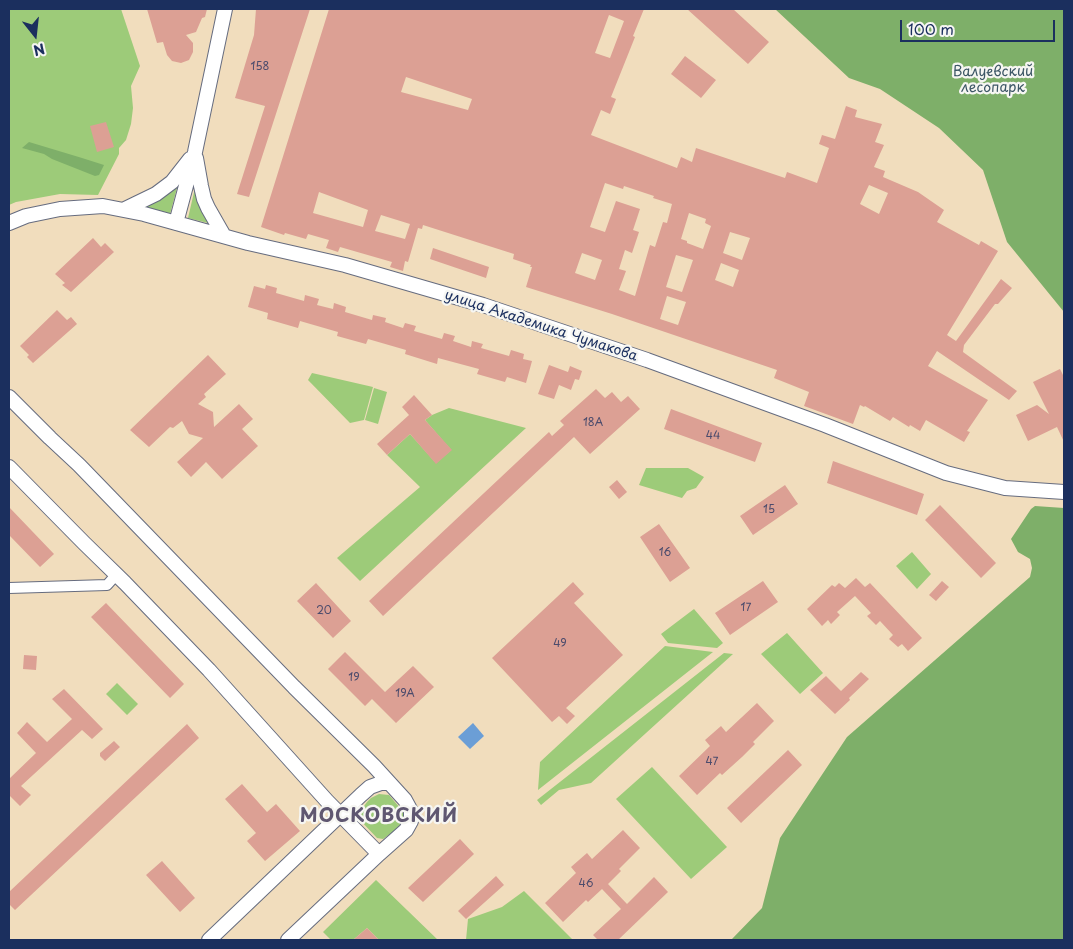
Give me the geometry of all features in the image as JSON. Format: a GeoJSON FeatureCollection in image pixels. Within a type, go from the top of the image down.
{"type":"FeatureCollection","features":[{"type":"Feature","properties":{"kind":"street"},"geometry":{"type":"LineString","coordinates":[[176,223],[195,152],[225,9]]}},
{"type":"Feature","properties":{"kind":"street"},"geometry":{"type":"LineString","coordinates":[[125,210],[156,194],[172,182],[195,152]]}},
{"type":"Feature","properties":{"kind":"street"},"geometry":{"type":"LineString","coordinates":[[195,152],[204,199],[224,236]]}},
{"type":"Feature","properties":{"kind":"street","name":"улица Академика Чумакова"},"geometry":{"type":"LineString","coordinates":[[9,223],[26,216],[60,209],[103,206],[345,265],[505,312],[647,360],[824,425],[946,473],[1005,488],[1064,492]]}},
{"type":"Feature","properties":{"kind":"street"},"geometry":{"type":"LineString","coordinates":[[9,397],[79,465],[294,687],[374,766],[405,800],[411,811],[411,821],[406,830],[288,940]]}},
{"type":"Feature","properties":{"kind":"street"},"geometry":{"type":"LineString","coordinates":[[9,467],[209,670],[327,801],[379,854]]}},
{"type":"Feature","properties":{"kind":"street"},"geometry":{"type":"LineString","coordinates":[[9,588],[107,585],[116,575]]}},
{"type":"Feature","properties":{"kind":"street"},"geometry":{"type":"LineString","coordinates":[[209,940],[370,787],[381,782],[389,783]]}},
{"type":"Feature","properties":{"kind":"green space"},"geometry":{"type":"Polygon","coordinates":[[[9,9],[121,9],[140,66],[131,86],[133,108],[126,140],[119,148],[119,154],[98,195],[60,194],[9,205],[9,9]]]}},
{"type":"Feature","properties":{"kind":"green space","name":"Валуевский лесопарк"},"geometry":{"type":"Polygon","coordinates":[[[775,9],[1064,9],[1064,312],[1007,242],[983,170],[939,128],[880,89],[849,78],[775,9]]]}},
{"type":"Feature","properties":{"kind":"green space"},"geometry":{"type":"Polygon","coordinates":[[[29,142],[104,165],[99,175],[95,176],[44,154],[22,148],[29,142]]]}},
{"type":"Feature","properties":{"kind":"green space"},"geometry":{"type":"Polygon","coordinates":[[[177,188],[170,214],[145,208],[177,188]]]}},
{"type":"Feature","properties":{"kind":"green space"},"geometry":{"type":"Polygon","coordinates":[[[195,188],[208,223],[188,218],[195,188]]]}},
{"type":"Feature","properties":{"kind":"green space"},"geometry":{"type":"Polygon","coordinates":[[[312,373],[373,387],[364,420],[350,423],[308,380],[312,373]]]}},
{"type":"Feature","properties":{"kind":"green space"},"geometry":{"type":"Polygon","coordinates":[[[374,388],[387,392],[378,424],[365,420],[374,388]]]}},
{"type":"Feature","properties":{"kind":"green space"},"geometry":{"type":"Polygon","coordinates":[[[449,408],[526,428],[360,581],[337,558],[420,487],[387,455],[410,434],[436,463],[451,450],[425,420],[449,408]]]}},
{"type":"Feature","properties":{"kind":"green space"},"geometry":{"type":"Polygon","coordinates":[[[646,468],[688,468],[704,477],[696,488],[687,491],[682,498],[639,485],[646,468]]]}},
{"type":"Feature","properties":{"kind":"green space"},"geometry":{"type":"Polygon","coordinates":[[[1035,506],[1064,508],[1064,940],[732,940],[762,908],[780,838],[847,737],[1030,577],[1032,568],[1030,559],[1018,552],[1011,539],[1035,506]]]}},
{"type":"Feature","properties":{"kind":"green space"},"geometry":{"type":"Polygon","coordinates":[[[912,552],[931,574],[917,589],[896,566],[912,552]]]}},
{"type":"Feature","properties":{"kind":"green space"},"geometry":{"type":"Polygon","coordinates":[[[694,609],[723,643],[717,648],[668,643],[661,634],[694,609]]]}},
{"type":"Feature","properties":{"kind":"green space"},"geometry":{"type":"Polygon","coordinates":[[[787,633],[823,673],[800,694],[761,654],[787,633]]]}},
{"type":"Feature","properties":{"kind":"green space"},"geometry":{"type":"Polygon","coordinates":[[[665,646],[713,652],[538,790],[540,762],[665,646]]]}},
{"type":"Feature","properties":{"kind":"green space"},"geometry":{"type":"Polygon","coordinates":[[[724,653],[733,654],[591,783],[559,790],[541,805],[537,800],[724,653]]]}},
{"type":"Feature","properties":{"kind":"green space"},"geometry":{"type":"Polygon","coordinates":[[[117,683],[138,704],[127,715],[106,694],[117,683]]]}},
{"type":"Feature","properties":{"kind":"green space"},"geometry":{"type":"Polygon","coordinates":[[[652,767],[727,847],[691,879],[616,799],[652,767]]]}},
{"type":"Feature","properties":{"kind":"green space"},"geometry":{"type":"Polygon","coordinates":[[[379,794],[389,795],[404,815],[403,822],[383,839],[377,838],[360,820],[359,813],[371,798],[379,794]]]}},
{"type":"Feature","properties":{"kind":"green space"},"geometry":{"type":"Polygon","coordinates":[[[376,880],[438,940],[379,940],[367,928],[353,940],[331,940],[323,932],[376,880]]]}},
{"type":"Feature","properties":{"kind":"green space"},"geometry":{"type":"Polygon","coordinates":[[[524,891],[573,940],[466,940],[468,919],[502,907],[524,891]]]}},
{"type":"Feature","properties":{"kind":"water"},"geometry":{"type":"Polygon","coordinates":[[[473,723],[484,736],[470,749],[458,737],[473,723]]]}},
{"type":"Feature","properties":{"kind":"building"},"geometry":{"type":"Polygon","coordinates":[[[147,9],[207,9],[205,17],[202,18],[196,32],[186,35],[193,43],[193,52],[189,60],[181,63],[172,61],[167,55],[163,42],[157,43],[147,9]]]}},
{"type":"Feature","properties":{"kind":"building"},"geometry":{"type":"Polygon","coordinates":[[[256,9],[310,9],[249,197],[237,194],[265,106],[235,98],[254,35],[256,9]]]}},
{"type":"Feature","properties":{"kind":"building"},"geometry":{"type":"Polygon","coordinates":[[[329,9],[644,9],[611,97],[616,99],[610,114],[601,110],[591,135],[677,168],[681,157],[692,162],[696,148],[785,178],[787,172],[817,183],[829,148],[819,144],[822,135],[835,139],[846,106],[857,110],[855,117],[882,124],[875,142],[884,145],[874,167],[885,171],[883,177],[918,192],[944,210],[937,222],[979,245],[981,241],[998,251],[947,335],[956,341],[1001,279],[1012,288],[998,304],[995,304],[964,345],[963,352],[1017,391],[1009,400],[937,351],[928,366],[988,400],[967,431],[970,432],[964,442],[926,420],[920,431],[910,425],[909,427],[893,417],[890,421],[860,405],[853,424],[804,406],[809,392],[774,378],[777,370],[526,287],[532,267],[513,259],[514,254],[423,225],[422,229],[418,228],[408,262],[405,261],[403,271],[390,267],[392,262],[340,247],[338,252],[326,248],[329,240],[308,234],[306,239],[285,233],[284,235],[261,227],[329,9]],[[609,15],[595,53],[610,58],[624,21],[609,15]],[[406,77],[401,92],[468,110],[472,99],[406,77]],[[605,183],[590,227],[605,232],[616,201],[640,209],[633,230],[639,232],[632,253],[625,250],[619,269],[626,271],[619,290],[635,296],[650,245],[655,247],[663,222],[667,223],[672,204],[624,186],[623,189],[605,183]],[[869,185],[860,204],[879,214],[888,193],[869,185]],[[319,192],[313,213],[363,227],[368,210],[319,192]],[[689,213],[681,239],[687,241],[687,243],[703,249],[711,226],[705,223],[706,219],[689,213]],[[381,215],[375,231],[405,239],[410,224],[381,215]],[[730,232],[723,253],[742,260],[750,238],[730,232]],[[582,253],[575,273],[595,280],[602,260],[582,253]],[[676,255],[666,287],[682,292],[693,260],[676,255]],[[721,263],[715,280],[733,287],[739,270],[721,263]],[[667,296],[660,319],[678,325],[686,302],[667,296]]]}},
{"type":"Feature","properties":{"kind":"building"},"geometry":{"type":"Polygon","coordinates":[[[687,9],[733,9],[769,42],[748,64],[687,9]]]}},
{"type":"Feature","properties":{"kind":"building"},"geometry":{"type":"Polygon","coordinates":[[[685,56],[716,80],[701,98],[671,74],[685,56]]]}},
{"type":"Feature","properties":{"kind":"building"},"geometry":{"type":"Polygon","coordinates":[[[106,122],[114,147],[97,152],[90,126],[106,122]]]}},
{"type":"Feature","properties":{"kind":"building"},"geometry":{"type":"Polygon","coordinates":[[[93,238],[101,247],[105,243],[114,252],[71,292],[62,285],[65,283],[55,274],[93,238]]]}},
{"type":"Feature","properties":{"kind":"building"},"geometry":{"type":"Polygon","coordinates":[[[433,248],[489,267],[486,278],[430,259],[433,248]]]}},
{"type":"Feature","properties":{"kind":"building"},"geometry":{"type":"Polygon","coordinates":[[[266,285],[277,288],[276,293],[304,301],[305,295],[319,299],[317,305],[333,309],[334,303],[346,307],[345,312],[372,320],[373,315],[386,318],[385,322],[403,328],[405,323],[416,326],[414,331],[442,339],[444,333],[455,336],[453,341],[471,347],[472,341],[483,344],[481,348],[509,356],[511,350],[524,354],[523,359],[532,361],[526,383],[507,377],[505,382],[477,374],[479,369],[438,358],[437,364],[405,354],[406,350],[368,339],[366,344],[337,336],[338,332],[300,321],[298,328],[267,319],[268,313],[248,307],[254,286],[265,289],[266,285]]]}},
{"type":"Feature","properties":{"kind":"building"},"geometry":{"type":"Polygon","coordinates":[[[57,310],[67,320],[71,317],[77,324],[33,363],[27,357],[29,355],[20,346],[57,310]]]}},
{"type":"Feature","properties":{"kind":"building"},"geometry":{"type":"Polygon","coordinates":[[[208,355],[226,374],[204,394],[206,397],[198,404],[213,412],[214,427],[239,404],[253,419],[242,429],[258,446],[222,479],[206,462],[191,477],[177,462],[203,438],[189,434],[182,421],[173,428],[170,427],[149,447],[130,430],[208,355]]]}},
{"type":"Feature","properties":{"kind":"building"},"geometry":{"type":"Polygon","coordinates":[[[549,365],[568,372],[570,366],[582,371],[579,380],[575,379],[571,390],[559,385],[554,399],[538,394],[549,365]]]}},
{"type":"Feature","properties":{"kind":"building"},"geometry":{"type":"Polygon","coordinates":[[[1060,369],[1064,377],[1064,442],[1057,427],[1028,441],[1016,415],[1037,405],[1049,414],[1033,382],[1060,369]]]}},
{"type":"Feature","properties":{"kind":"building"},"geometry":{"type":"Polygon","coordinates":[[[596,389],[605,398],[612,392],[621,402],[628,396],[640,409],[590,454],[574,437],[383,616],[369,601],[549,432],[552,436],[564,425],[560,421],[596,389]]]}},
{"type":"Feature","properties":{"kind":"building"},"geometry":{"type":"Polygon","coordinates":[[[414,395],[432,415],[425,420],[452,450],[436,464],[410,434],[387,455],[377,444],[409,415],[402,407],[414,395]]]}},
{"type":"Feature","properties":{"kind":"building"},"geometry":{"type":"Polygon","coordinates":[[[671,409],[762,443],[755,462],[664,429],[671,409]]]}},
{"type":"Feature","properties":{"kind":"building"},"geometry":{"type":"Polygon","coordinates":[[[833,461],[924,494],[917,515],[827,483],[833,461]]]}},
{"type":"Feature","properties":{"kind":"building"},"geometry":{"type":"Polygon","coordinates":[[[617,480],[627,492],[619,499],[609,487],[617,480]]]}},
{"type":"Feature","properties":{"kind":"building"},"geometry":{"type":"Polygon","coordinates":[[[785,485],[798,504],[753,535],[740,516],[785,485]]]}},
{"type":"Feature","properties":{"kind":"building"},"geometry":{"type":"Polygon","coordinates":[[[940,505],[996,563],[981,578],[925,520],[940,505]]]}},
{"type":"Feature","properties":{"kind":"building"},"geometry":{"type":"Polygon","coordinates":[[[9,507],[54,554],[40,567],[9,535],[9,507]]]}},
{"type":"Feature","properties":{"kind":"building"},"geometry":{"type":"Polygon","coordinates":[[[659,524],[690,568],[670,582],[640,537],[659,524]]]}},
{"type":"Feature","properties":{"kind":"building"},"geometry":{"type":"Polygon","coordinates":[[[856,578],[865,587],[870,583],[922,638],[908,651],[902,644],[898,647],[889,639],[893,635],[880,621],[876,625],[867,616],[871,613],[855,596],[837,612],[840,615],[831,624],[828,620],[822,626],[807,609],[832,585],[835,587],[839,583],[845,588],[856,578]]]}},
{"type":"Feature","properties":{"kind":"building"},"geometry":{"type":"Polygon","coordinates":[[[763,581],[778,602],[730,635],[715,613],[763,581]]]}},
{"type":"Feature","properties":{"kind":"building"},"geometry":{"type":"Polygon","coordinates":[[[942,581],[949,587],[936,601],[929,595],[942,581]]]}},
{"type":"Feature","properties":{"kind":"building"},"geometry":{"type":"Polygon","coordinates":[[[573,582],[584,594],[574,603],[623,655],[566,708],[575,716],[567,724],[559,716],[552,722],[492,658],[573,582]]]}},
{"type":"Feature","properties":{"kind":"building"},"geometry":{"type":"Polygon","coordinates":[[[316,583],[351,621],[333,638],[297,601],[316,583]]]}},
{"type":"Feature","properties":{"kind":"building"},"geometry":{"type":"Polygon","coordinates":[[[106,603],[184,684],[170,698],[91,617],[106,603]]]}},
{"type":"Feature","properties":{"kind":"building"},"geometry":{"type":"Polygon","coordinates":[[[345,652],[385,692],[413,666],[434,687],[396,723],[372,699],[365,706],[328,669],[345,652]]]}},
{"type":"Feature","properties":{"kind":"building"},"geometry":{"type":"Polygon","coordinates":[[[24,655],[37,656],[36,670],[23,669],[24,655]]]}},
{"type":"Feature","properties":{"kind":"building"},"geometry":{"type":"Polygon","coordinates":[[[861,672],[869,679],[835,714],[810,690],[826,676],[841,691],[861,672]]]}},
{"type":"Feature","properties":{"kind":"building"},"geometry":{"type":"Polygon","coordinates":[[[64,689],[103,729],[92,739],[82,730],[21,786],[31,795],[20,806],[9,795],[9,779],[36,753],[17,733],[27,722],[47,742],[72,719],[52,699],[64,689]]]}},
{"type":"Feature","properties":{"kind":"building"},"geometry":{"type":"Polygon","coordinates":[[[757,703],[774,721],[753,742],[755,744],[742,757],[722,775],[720,773],[697,795],[679,776],[710,746],[705,740],[721,726],[726,732],[757,703]]]}},
{"type":"Feature","properties":{"kind":"building"},"geometry":{"type":"Polygon","coordinates":[[[187,724],[199,738],[15,910],[9,904],[9,892],[187,724]]]}},
{"type":"Feature","properties":{"kind":"building"},"geometry":{"type":"Polygon","coordinates":[[[114,741],[120,747],[105,761],[100,756],[100,753],[114,741]]]}},
{"type":"Feature","properties":{"kind":"building"},"geometry":{"type":"Polygon","coordinates":[[[788,750],[802,765],[741,823],[727,808],[788,750]]]}},
{"type":"Feature","properties":{"kind":"building"},"geometry":{"type":"Polygon","coordinates":[[[242,784],[267,812],[276,804],[300,831],[265,861],[247,841],[256,833],[225,799],[242,784]]]}},
{"type":"Feature","properties":{"kind":"building"},"geometry":{"type":"Polygon","coordinates":[[[623,830],[640,848],[619,869],[621,871],[608,884],[627,904],[654,877],[668,892],[618,940],[598,940],[593,935],[621,909],[602,889],[588,902],[586,900],[563,922],[545,903],[576,873],[571,867],[587,853],[592,859],[623,830]]]}},
{"type":"Feature","properties":{"kind":"building"},"geometry":{"type":"Polygon","coordinates":[[[460,839],[474,854],[423,902],[408,888],[460,839]]]}},
{"type":"Feature","properties":{"kind":"building"},"geometry":{"type":"Polygon","coordinates":[[[162,861],[195,898],[180,912],[146,875],[162,861]]]}},
{"type":"Feature","properties":{"kind":"building"},"geometry":{"type":"Polygon","coordinates":[[[496,876],[504,885],[466,919],[458,911],[496,876]]]}},
{"type":"Feature","properties":{"kind":"building"},"geometry":{"type":"Polygon","coordinates":[[[367,928],[379,940],[353,940],[367,928]]]}},
{"type":"Feature","properties":{"kind":"district","name":"МОСКОВСКИЙ"},"geometry":{"type":"Point","coordinates":[379,817]}}]}
